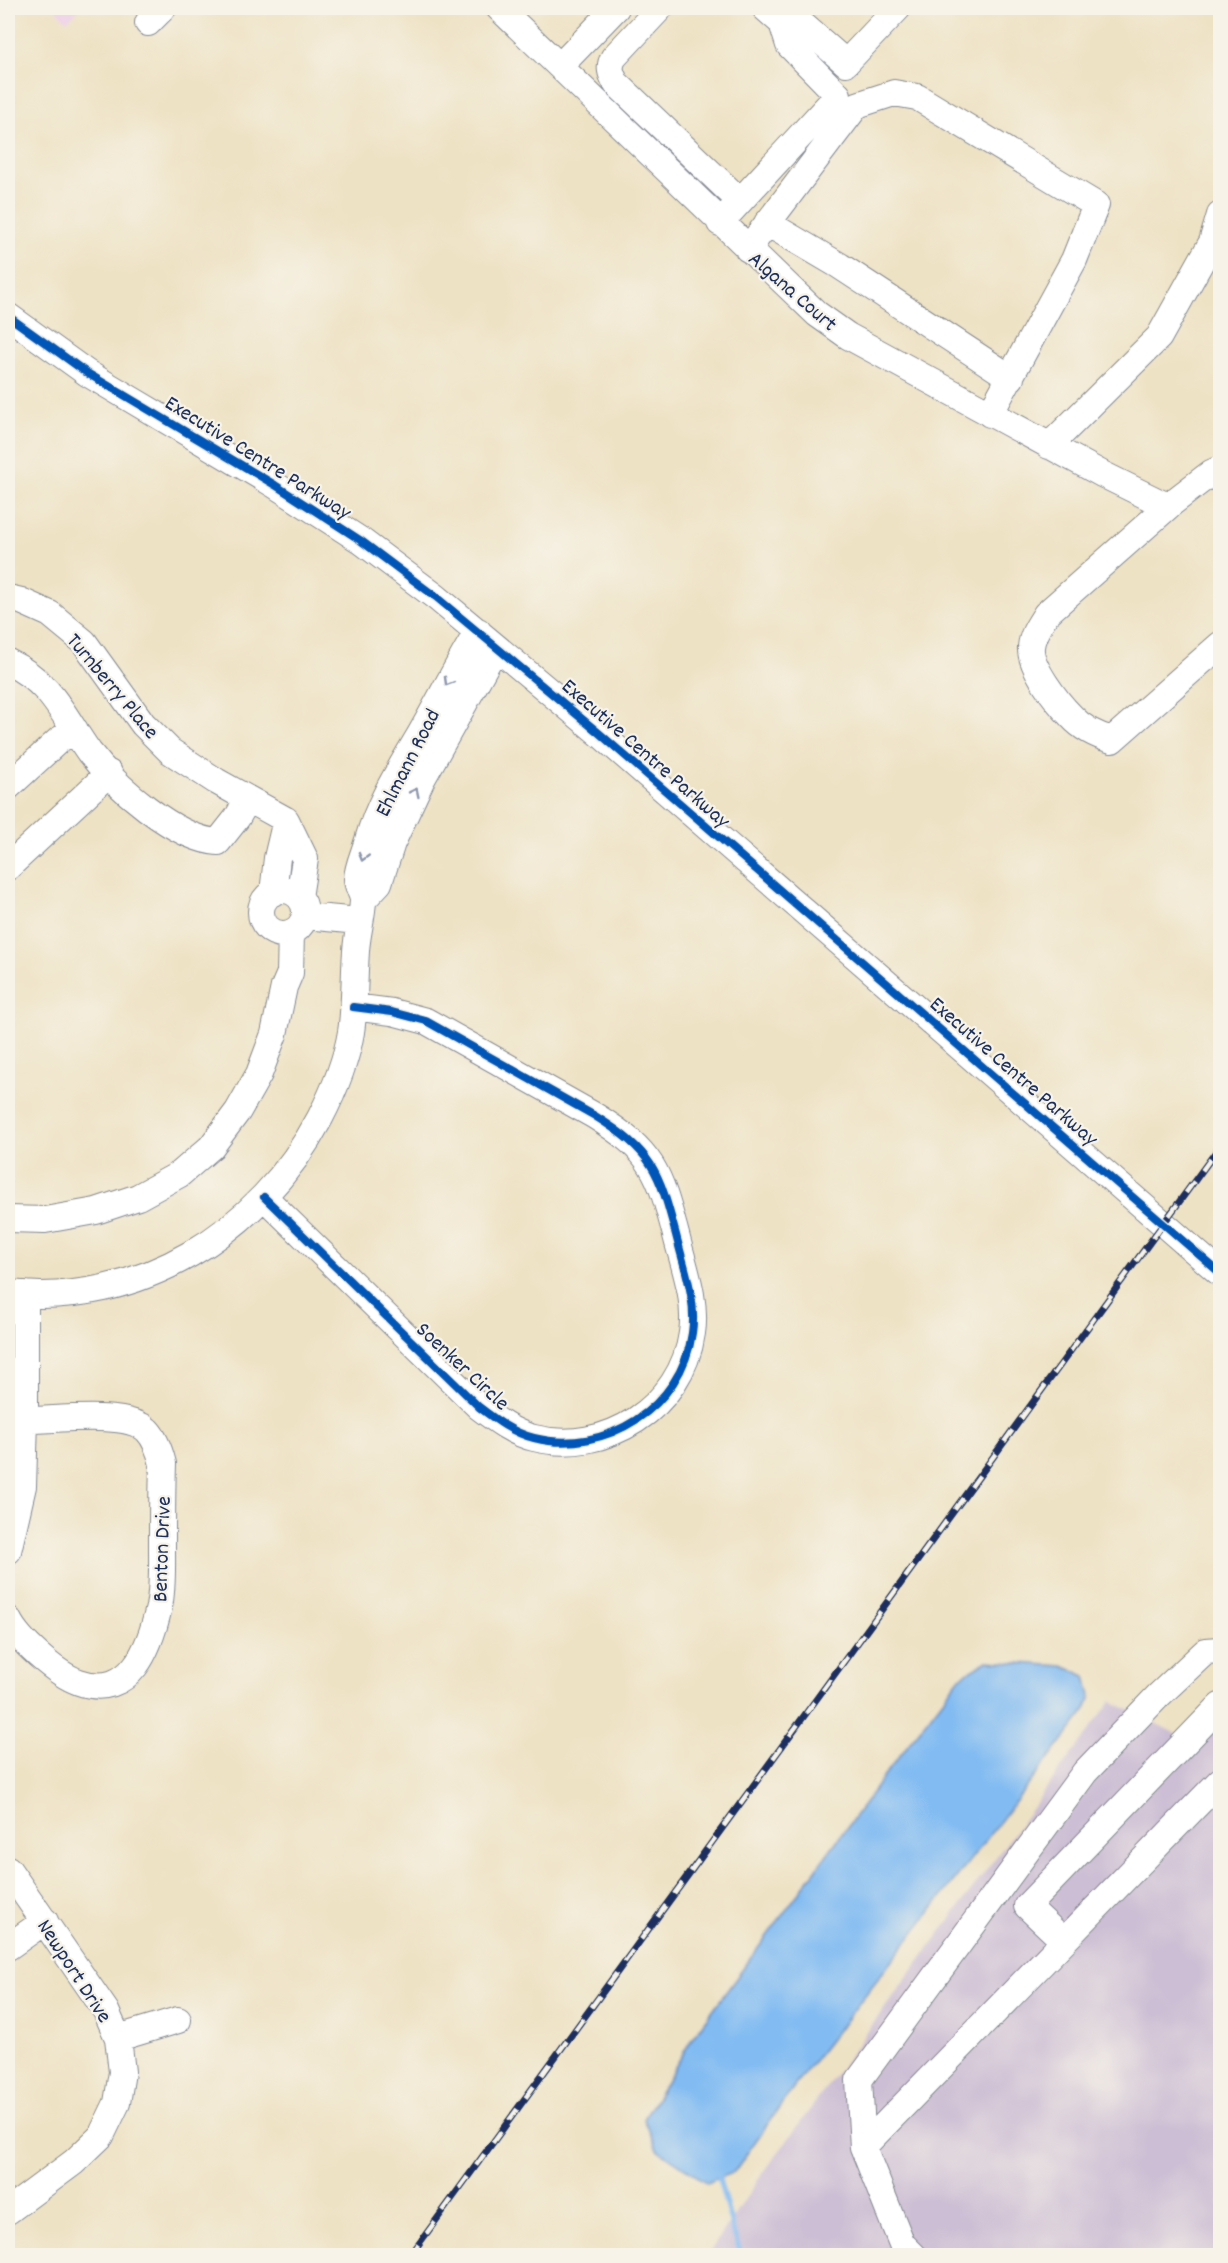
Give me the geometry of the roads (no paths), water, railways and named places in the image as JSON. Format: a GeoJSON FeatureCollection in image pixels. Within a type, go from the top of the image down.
{"type":"FeatureCollection","features":[{"type":"Feature","properties":{"kind":"street","name":"Algana Court"},"geometry":{"type":"LineString","coordinates":[[499,8],[817,314],[848,336],[1049,446],[1163,504],[1172,503]]}},
{"type":"Feature","properties":{"kind":"street"},"geometry":{"type":"LineString","coordinates":[[560,66],[616,8]]}},
{"type":"Feature","properties":{"kind":"street"},"geometry":{"type":"LineString","coordinates":[[660,8],[614,57],[611,63],[613,76],[616,83],[740,201]]}},
{"type":"Feature","properties":{"kind":"street"},"geometry":{"type":"LineString","coordinates":[[773,15],[804,26],[846,63],[898,8]]}},
{"type":"Feature","properties":{"kind":"street"},"geometry":{"type":"LineString","coordinates":[[773,15],[789,45],[847,100]]}},
{"type":"Feature","properties":{"kind":"street"},"geometry":{"type":"LineString","coordinates":[[720,223],[740,201],[847,100],[894,93],[917,97],[1096,205],[1074,260],[990,414]]}},
{"type":"Feature","properties":{"kind":"street"},"geometry":{"type":"LineString","coordinates":[[748,249],[767,224],[847,100]]}},
{"type":"Feature","properties":{"kind":"street"},"geometry":{"type":"LineString","coordinates":[[1049,446],[1159,337],[1212,242],[1221,215]]}},
{"type":"Feature","properties":{"kind":"street"},"geometry":{"type":"LineString","coordinates":[[767,224],[840,266],[1011,378]]}},
{"type":"Feature","properties":{"kind":"street","name":"Executive Centre Parkway"},"geometry":{"type":"LineString","coordinates":[[8,316],[87,372],[360,540],[436,597],[1059,1131],[1221,1273]]}},
{"type":"Feature","properties":{"kind":"street"},"geometry":{"type":"LineString","coordinates":[[1221,469],[1211,473],[1172,503],[1046,614],[1033,635],[1030,648],[1034,668],[1072,718],[1098,736],[1112,740],[1221,645]]}},
{"type":"Feature","properties":{"kind":"street","name":"Turnberry Place"},"geometry":{"type":"LineString","coordinates":[[8,598],[21,601],[50,614],[84,642],[143,724],[170,751],[286,820]]}},
{"type":"Feature","properties":{"kind":"street","name":"Ehlmann Road"},"geometry":{"type":"LineString","coordinates":[[361,910],[379,882],[392,843],[487,639]]}},
{"type":"Feature","properties":{"kind":"street"},"geometry":{"type":"LineString","coordinates":[[8,662],[27,671],[50,692],[90,753],[128,794],[201,841],[218,842],[237,818],[248,799]]}},
{"type":"Feature","properties":{"kind":"street"},"geometry":{"type":"LineString","coordinates":[[8,787],[58,740],[75,730]]}},
{"type":"Feature","properties":{"kind":"street"},"geometry":{"type":"LineString","coordinates":[[8,867],[109,773]]}},
{"type":"Feature","properties":{"kind":"street"},"geometry":{"type":"LineString","coordinates":[[286,820],[305,859],[288,910]]}},
{"type":"Feature","properties":{"kind":"street"},"geometry":{"type":"LineString","coordinates":[[8,1219],[45,1220],[96,1211],[138,1197],[180,1174],[211,1148],[238,1111],[259,1074],[274,1034],[284,987],[290,973],[288,910],[277,858],[286,820]]}},
{"type":"Feature","properties":{"kind":"street"},"geometry":{"type":"LineString","coordinates":[[8,1551],[23,1486],[16,1420],[16,1294],[53,1295],[87,1291],[124,1282],[162,1269],[206,1245],[232,1227],[264,1197],[285,1173],[307,1142],[325,1109],[342,1070],[351,1032],[361,910],[288,910]]}},
{"type":"Feature","properties":{"kind":"street","name":"Soenker Circle"},"geometry":{"type":"LineString","coordinates":[[264,1197],[479,1407],[506,1427],[533,1438],[560,1443],[584,1441],[613,1433],[637,1421],[653,1407],[673,1385],[684,1364],[692,1334],[693,1314],[690,1288],[665,1194],[653,1167],[638,1147],[595,1116],[426,1021],[392,1012],[353,1007]]}},
{"type":"Feature","properties":{"kind":"street","name":"Benton Drive"},"geometry":{"type":"LineString","coordinates":[[8,1619],[14,1630],[58,1671],[86,1684],[106,1686],[119,1682],[141,1659],[159,1605],[162,1576],[163,1464],[159,1448],[147,1429],[130,1422],[112,1419],[16,1420]]}},
{"type":"Feature","properties":{"kind":"street"},"geometry":{"type":"LineString","coordinates":[[914,2256],[902,2244],[863,2147],[859,2080],[1085,1772],[1158,1696],[1206,1651],[1221,1650]]}},
{"type":"Feature","properties":{"kind":"street"},"geometry":{"type":"LineString","coordinates":[[1064,1941],[1027,1906],[1221,1706]]}},
{"type":"Feature","properties":{"kind":"street"},"geometry":{"type":"LineString","coordinates":[[863,2147],[1221,1781]]}},
{"type":"Feature","properties":{"kind":"street","name":"Newport Drive"},"geometry":{"type":"LineString","coordinates":[[8,1869],[106,2010],[118,2038],[122,2072],[117,2103],[101,2136],[74,2162],[8,2211]]}},
{"type":"Feature","properties":{"kind":"street"},"geometry":{"type":"LineString","coordinates":[[8,1947],[45,1921]]}},
{"type":"Feature","properties":{"kind":"street"},"geometry":{"type":"LineString","coordinates":[[118,2038],[178,2020]]}},
{"type":"Feature","properties":{"kind":"water"},"geometry":{"type":"Polygon","coordinates":[[[987,1661],[1063,1666],[1086,1676],[1091,1696],[1085,1712],[793,2088],[734,2172],[707,2183],[657,2149],[644,2119],[693,2037],[891,1767],[960,1677],[987,1661]]]}},
{"type":"Feature","properties":{"kind":"waterway"},"geometry":{"type":"LineString","coordinates":[[719,2179],[742,2256]]}},
{"type":"Feature","properties":{"kind":"railway"},"geometry":{"type":"LineString","coordinates":[[410,2256],[1220,1146]]}}]}
